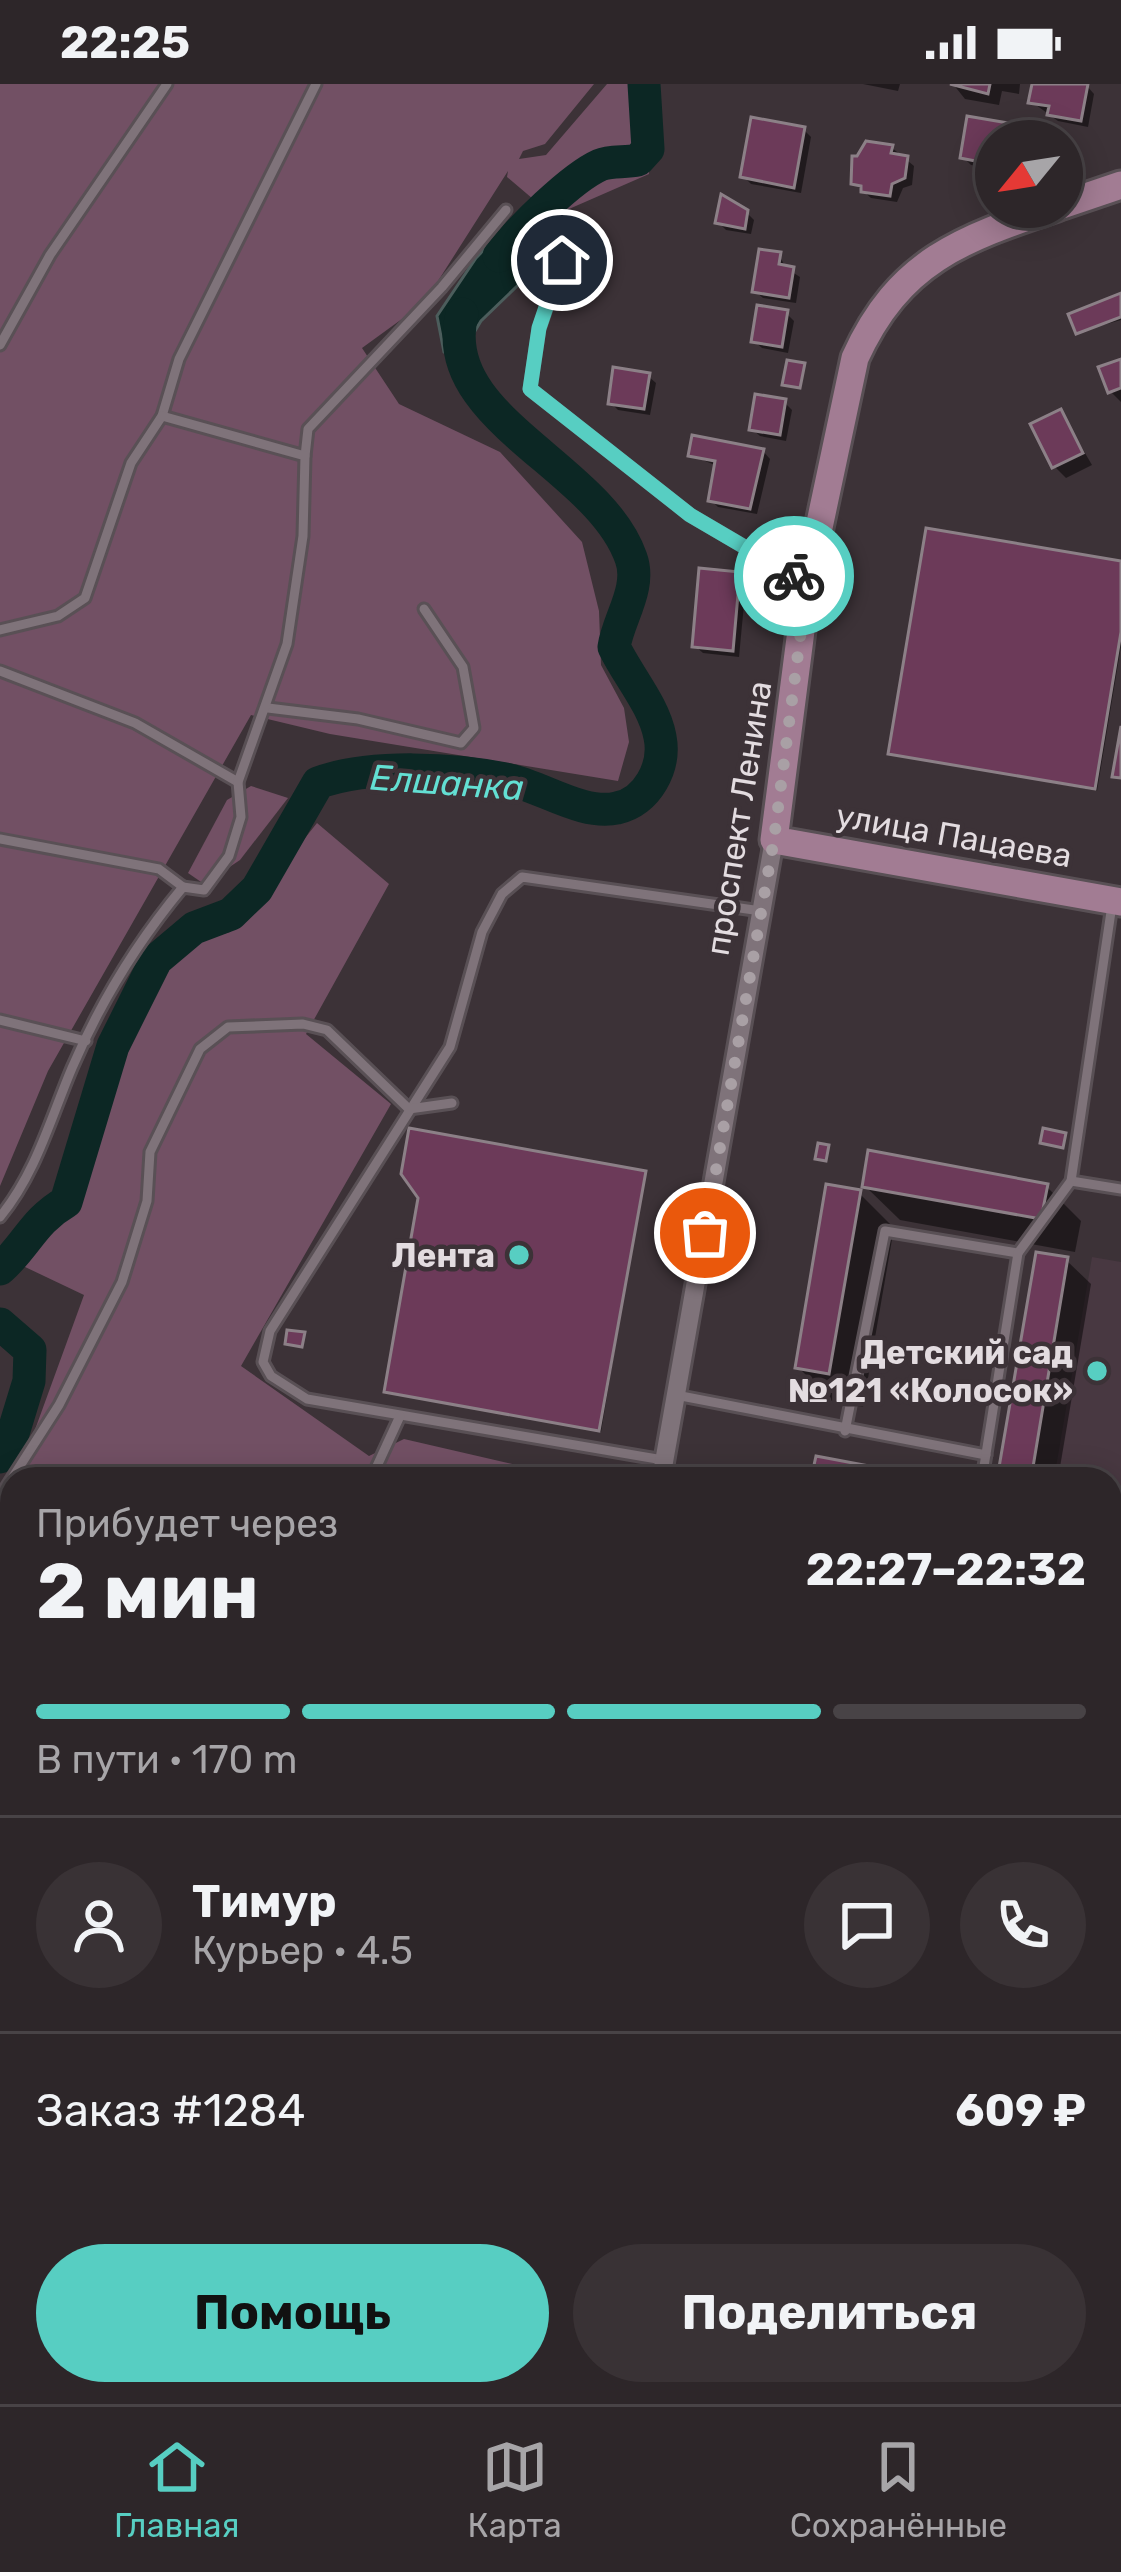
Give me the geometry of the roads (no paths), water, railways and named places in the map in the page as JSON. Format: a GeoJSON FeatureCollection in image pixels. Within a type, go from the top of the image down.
{"type":"FeatureCollection","features":[{"type":"Feature","properties":{"kind":"street","name":"проспект Ленина"},"geometry":{"type":"LineString","coordinates":[[1083,198],[1121,185]]}},
{"type":"Feature","properties":{"kind":"street","name":"проспект Ленина"},"geometry":{"type":"LineString","coordinates":[[663,1467],[774,839],[807,584],[855,358],[871,323],[895,289],[956,244],[999,228]]}},
{"type":"Feature","properties":{"kind":"street","name":"улица Пацаева"},"geometry":{"type":"LineString","coordinates":[[774,839],[1117,901]]}},
{"type":"Feature","properties":{"kind":"lane"},"geometry":{"type":"LineString","coordinates":[[0,345],[82,204],[167,84]]}},
{"type":"Feature","properties":{"kind":"lane"},"geometry":{"type":"LineString","coordinates":[[0,630],[58,616],[85,598],[130,463],[162,416],[179,359],[316,84]]}},
{"type":"Feature","properties":{"kind":"lane"},"geometry":{"type":"LineString","coordinates":[[0,839],[159,869],[182,886],[204,890],[229,856],[242,817],[238,782],[287,644],[300,557],[308,429],[442,287],[506,210]]}},
{"type":"Feature","properties":{"kind":"lane"},"geometry":{"type":"LineString","coordinates":[[600,238],[562,260],[539,328],[530,389],[690,515],[807,584]]}},
{"type":"Feature","properties":{"kind":"lane"},"geometry":{"type":"LineString","coordinates":[[162,416],[304,456]]}},
{"type":"Feature","properties":{"kind":"lane"},"geometry":{"type":"LineString","coordinates":[[268,707],[358,719],[461,742],[474,728],[463,667],[424,609]]}},
{"type":"Feature","properties":{"kind":"lane"},"geometry":{"type":"LineString","coordinates":[[0,671],[135,724],[238,782]]}},
{"type":"Feature","properties":{"kind":"lane"},"geometry":{"type":"LineString","coordinates":[[653,1467],[307,1399],[271,1376],[262,1362],[270,1331],[450,1047],[482,932],[502,894],[522,877],[761,911]]}},
{"type":"Feature","properties":{"kind":"lane"},"geometry":{"type":"LineString","coordinates":[[0,1217],[24,1187],[86,1041],[143,935],[182,886]]}},
{"type":"Feature","properties":{"kind":"lane"},"geometry":{"type":"LineString","coordinates":[[984,1467],[1018,1253],[1072,1181],[1117,901]]}},
{"type":"Feature","properties":{"kind":"lane"},"geometry":{"type":"LineString","coordinates":[[0,1020],[86,1041]]}},
{"type":"Feature","properties":{"kind":"lane"},"geometry":{"type":"LineString","coordinates":[[19,1467],[58,1405],[122,1282],[147,1201],[149,1152],[200,1049],[229,1027],[303,1024],[327,1030],[409,1109]]}},
{"type":"Feature","properties":{"kind":"lane"},"geometry":{"type":"LineString","coordinates":[[409,1109],[452,1103]]}},
{"type":"Feature","properties":{"kind":"lane"},"geometry":{"type":"LineString","coordinates":[[1072,1181],[1121,1189]]}},
{"type":"Feature","properties":{"kind":"lane"},"geometry":{"type":"LineString","coordinates":[[0,1197],[14,1200]]}},
{"type":"Feature","properties":{"kind":"lane"},"geometry":{"type":"LineString","coordinates":[[845,1431],[885,1231],[1018,1253]]}},
{"type":"Feature","properties":{"kind":"lane"},"geometry":{"type":"LineString","coordinates":[[676,1395],[986,1455]]}},
{"type":"Feature","properties":{"kind":"lane"},"geometry":{"type":"LineString","coordinates":[[377,1467],[400,1416]]}},
{"type":"Feature","properties":{"kind":"waterway","name":"Елшанка"},"geometry":{"type":"LineString","coordinates":[[499,256],[575,181],[604,163],[638,160],[648,149],[644,84]]}},
{"type":"Feature","properties":{"kind":"waterway","name":"Елшанка"},"geometry":{"type":"LineString","coordinates":[[0,1269],[46,1217],[66,1202],[113,1046],[156,960],[194,928],[231,914],[257,889],[318,783],[387,771],[464,773],[510,780],[577,805],[604,809],[637,799],[652,782],[660,760],[657,725],[614,647],[632,592],[631,558],[613,525],[587,495],[495,412],[473,383],[460,351],[462,314]]}},
{"type":"Feature","properties":{"kind":"waterway","name":"Елшанка"},"geometry":{"type":"LineString","coordinates":[[0,1324],[30,1350],[29,1381],[7,1453],[0,1457]]}},
{"type":"Feature","properties":{"kind":"place","name":"Лента"},"geometry":{"type":"Point","coordinates":[519,1255]}},
{"type":"Feature","properties":{"kind":"place","name":"Детский сад №121 «Колосок»"},"geometry":{"type":"Point","coordinates":[1097,1371]}}]}
